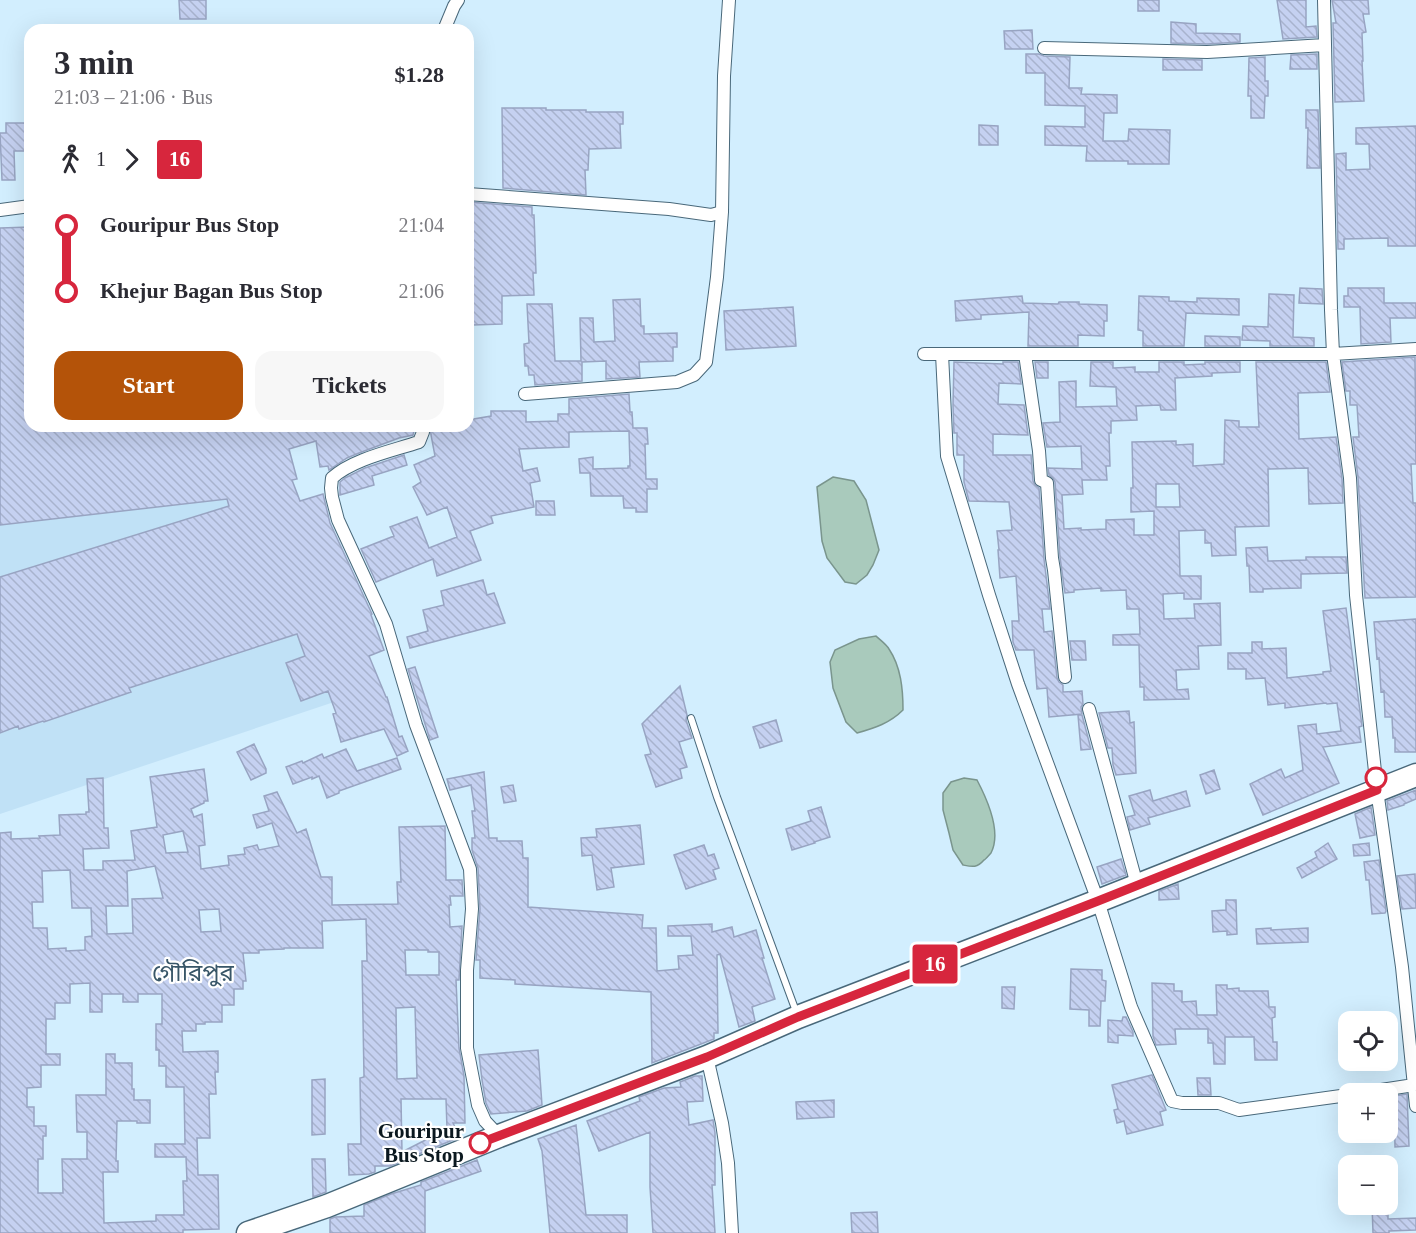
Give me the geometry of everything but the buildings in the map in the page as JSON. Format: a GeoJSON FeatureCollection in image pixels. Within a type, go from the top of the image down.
{"type":"FeatureCollection","features":[{"type":"Feature","properties":{"kind":"highway"},"geometry":{"type":"LineString","coordinates":[[248,1233],[327,1206],[499,1136],[707,1057],[798,1017],[1416,775]]}},
{"type":"Feature","properties":{"kind":"street"},"geometry":{"type":"LineString","coordinates":[[446,24],[458,0]]}},
{"type":"Feature","properties":{"kind":"street"},"geometry":{"type":"LineString","coordinates":[[525,394],[677,382],[694,375],[706,362],[717,277],[722,212],[723,76],[729,0]]}},
{"type":"Feature","properties":{"kind":"street"},"geometry":{"type":"LineString","coordinates":[[1324,0],[1333,354],[1350,478],[1356,595],[1377,790],[1402,967],[1416,1106]]}},
{"type":"Feature","properties":{"kind":"street"},"geometry":{"type":"LineString","coordinates":[[1044,48],[1207,52],[1325,45]]}},
{"type":"Feature","properties":{"kind":"street"},"geometry":{"type":"LineString","coordinates":[[474,194],[711,214],[722,212]]}},
{"type":"Feature","properties":{"kind":"street"},"geometry":{"type":"LineString","coordinates":[[0,210],[24,207]]}},
{"type":"Feature","properties":{"kind":"street"},"geometry":{"type":"LineString","coordinates":[[924,354],[1333,354],[1416,349]]}},
{"type":"Feature","properties":{"kind":"street"},"geometry":{"type":"LineString","coordinates":[[942,354],[947,456],[1018,684],[1098,901],[1131,1007],[1172,1101],[1219,1103],[1239,1110],[1338,1096]]}},
{"type":"Feature","properties":{"kind":"street"},"geometry":{"type":"LineString","coordinates":[[1025,354],[1041,480],[1047,483],[1052,558],[1065,677]]}},
{"type":"Feature","properties":{"kind":"street"},"geometry":{"type":"LineString","coordinates":[[423,432],[419,442],[341,470],[332,478],[331,488],[338,520],[386,624],[416,725],[470,869],[472,909],[466,970],[466,1048],[478,1105],[484,1121],[499,1136]]}},
{"type":"Feature","properties":{"kind":"street"},"geometry":{"type":"LineString","coordinates":[[1089,709],[1137,885]]}},
{"type":"Feature","properties":{"kind":"street"},"geometry":{"type":"LineString","coordinates":[[707,1057],[722,1123],[728,1163],[732,1233]]}},
{"type":"Feature","properties":{"kind":"street"},"geometry":{"type":"LineString","coordinates":[[1398,1087],[1414,1085]]}},
{"type":"Feature","properties":{"kind":"lane"},"geometry":{"type":"LineString","coordinates":[[691,718],[717,797],[798,1017]]}},
{"type":"Feature","properties":{"kind":"shaded area"},"geometry":{"type":"Polygon","coordinates":[[[0,267],[24,394],[24,432],[49,432],[252,495],[294,484],[364,692],[0,814],[0,267]]]}},
{"type":"Feature","properties":{"kind":"shaded area"},"geometry":{"type":"Polygon","coordinates":[[[833,477],[854,481],[866,500],[879,550],[867,575],[856,584],[845,582],[827,558],[822,541],[817,487],[833,477]]]}},
{"type":"Feature","properties":{"kind":"shaded area"},"geometry":{"type":"Polygon","coordinates":[[[876,636],[888,647],[899,671],[903,710],[882,724],[857,733],[846,722],[833,688],[830,662],[835,650],[859,639],[876,636]]]}},
{"type":"Feature","properties":{"kind":"shaded area"},"geometry":{"type":"Polygon","coordinates":[[[964,778],[977,780],[989,806],[994,826],[994,845],[991,853],[975,866],[963,865],[953,850],[943,810],[943,793],[951,782],[964,778]]]}},
{"type":"Feature","properties":{"kind":"bus line","name":"16"},"geometry":{"type":"LineString","coordinates":[[480,1143],[707,1057],[798,1017],[1377,790],[1376,778]]}},
{"type":"Feature","properties":{"kind":"place","name":"Gouripur Bus Stop"},"geometry":{"type":"Point","coordinates":[480,1143]}},
{"type":"Feature","properties":{"kind":"district","name":"গৌরিপুর"},"geometry":{"type":"Point","coordinates":[193,973]}}]}
